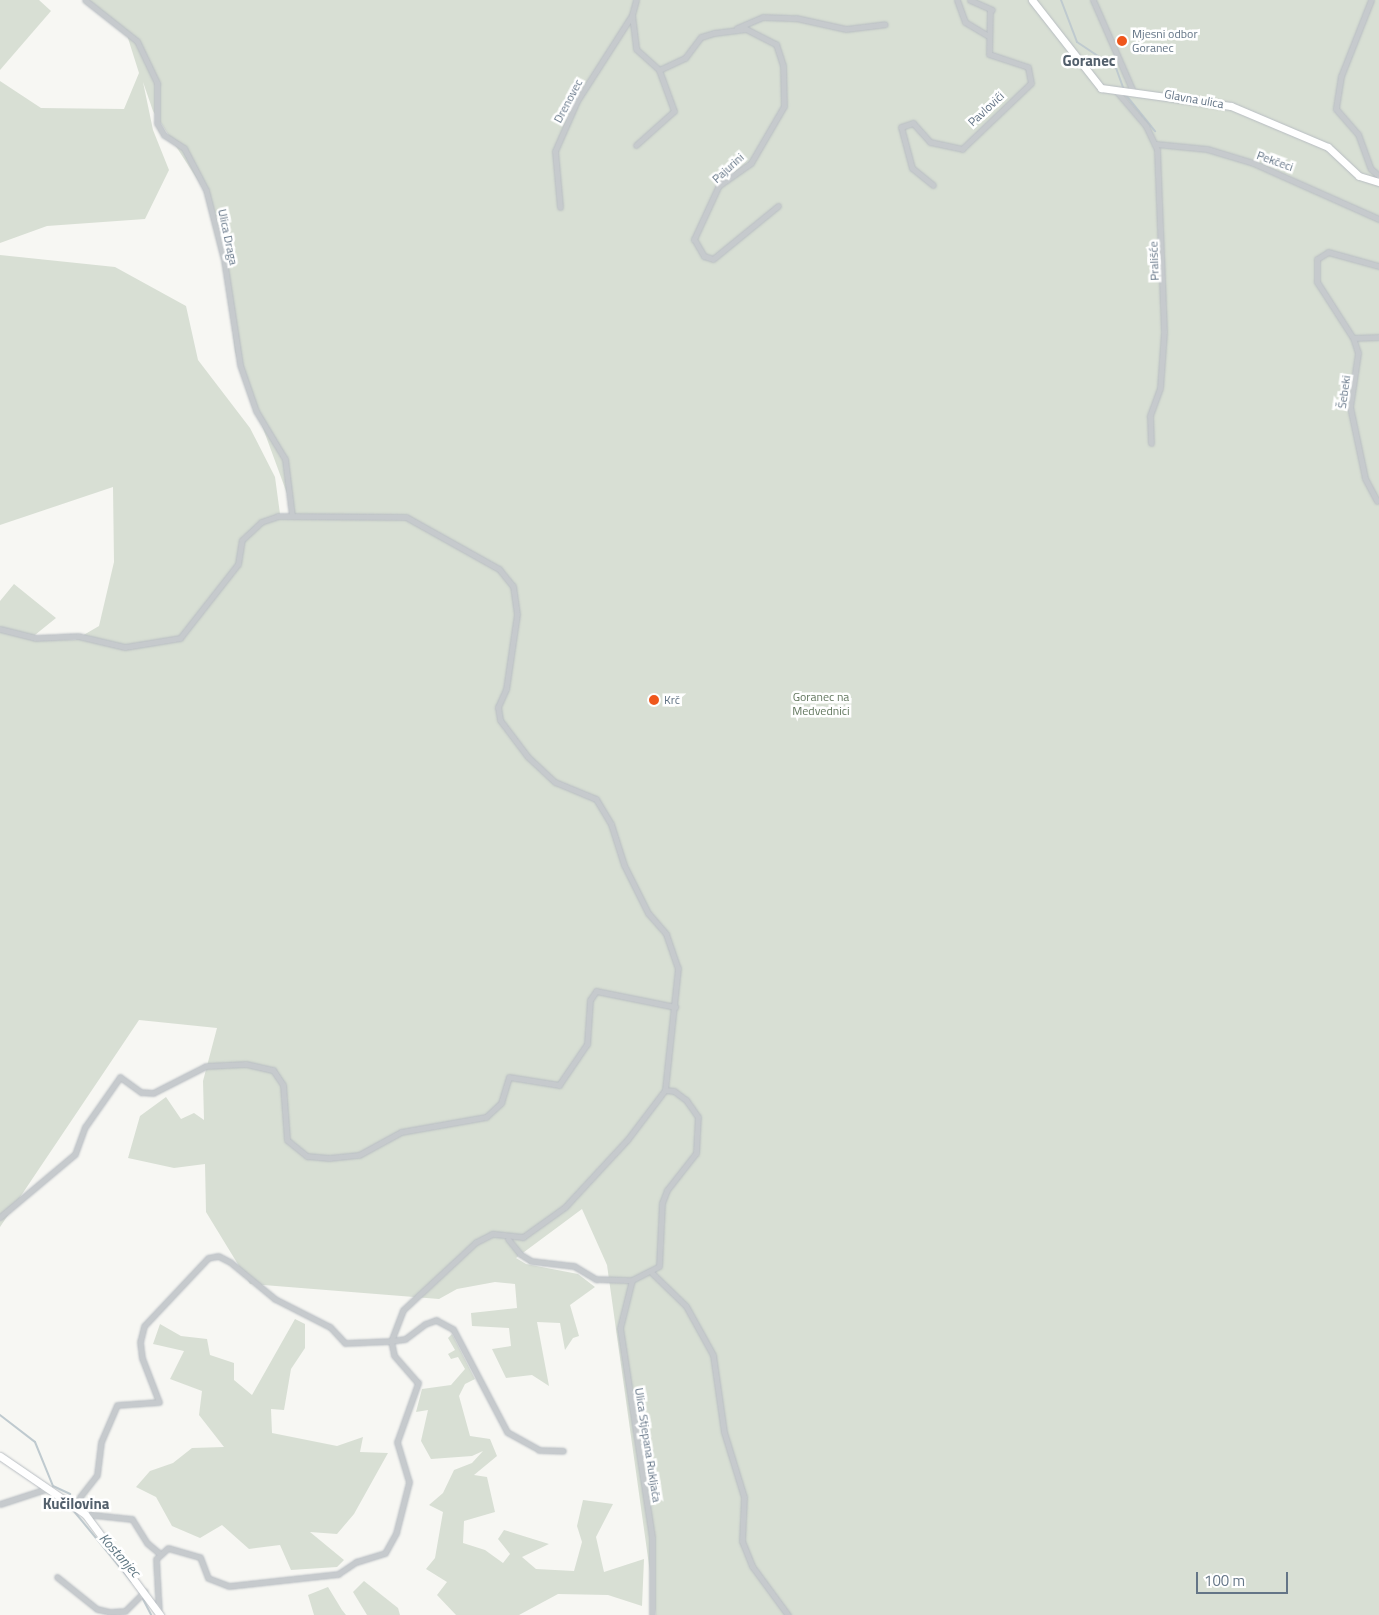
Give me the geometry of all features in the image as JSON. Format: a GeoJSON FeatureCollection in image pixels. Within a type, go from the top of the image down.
{"type":"FeatureCollection","features":[{"type":"Feature","properties":{"kind":"street","name":"Ulica Draga"},"geometry":{"type":"LineString","coordinates":[[84,0],[142,48],[157,83],[157,123],[164,135],[184,148],[206,190],[224,260],[240,365],[256,411],[285,459],[292,516]]}},
{"type":"Feature","properties":{"kind":"street"},"geometry":{"type":"LineString","coordinates":[[636,0],[632,15],[636,49],[659,70],[674,110],[636,145]]}},
{"type":"Feature","properties":{"kind":"street"},"geometry":{"type":"LineString","coordinates":[[957,0],[965,22],[986,35],[991,10],[970,0]]}},
{"type":"Feature","properties":{"kind":"street","name":"Glavna ulica"},"geometry":{"type":"LineString","coordinates":[[1032,0],[1056,25],[1088,77],[1122,91],[1231,106],[1328,147],[1359,176],[1379,182]]}},
{"type":"Feature","properties":{"kind":"street"},"geometry":{"type":"LineString","coordinates":[[1093,0],[1122,91],[1156,144]]}},
{"type":"Feature","properties":{"kind":"street"},"geometry":{"type":"LineString","coordinates":[[1371,0],[1341,76],[1336,109],[1358,134],[1371,169],[1379,176]]}},
{"type":"Feature","properties":{"kind":"street","name":"Drenovec"},"geometry":{"type":"LineString","coordinates":[[560,207],[554,151],[577,101],[632,15]]}},
{"type":"Feature","properties":{"kind":"street","name":"Pajurini"},"geometry":{"type":"LineString","coordinates":[[659,70],[685,58],[701,37],[737,28],[763,17],[796,18],[846,29],[885,24]]}},
{"type":"Feature","properties":{"kind":"street","name":"Pajurini"},"geometry":{"type":"LineString","coordinates":[[737,28],[762,34],[776,44],[783,66],[784,106],[751,163],[719,185],[694,239],[704,256],[713,259],[778,206]]}},
{"type":"Feature","properties":{"kind":"street","name":"Pavlovići"},"geometry":{"type":"LineString","coordinates":[[933,185],[912,168],[901,128],[913,123],[930,142],[962,149],[1031,83],[1028,67],[989,54],[986,35]]}},
{"type":"Feature","properties":{"kind":"street","name":"Pekčeci"},"geometry":{"type":"LineString","coordinates":[[1156,144],[1208,149],[1253,163],[1379,219]]}},
{"type":"Feature","properties":{"kind":"street","name":"Prališće"},"geometry":{"type":"LineString","coordinates":[[1151,443],[1150,416],[1161,372],[1164,285],[1156,144]]}},
{"type":"Feature","properties":{"kind":"street"},"geometry":{"type":"LineString","coordinates":[[1379,266],[1328,252],[1317,259],[1317,282],[1353,338],[1379,337]]}},
{"type":"Feature","properties":{"kind":"street","name":"Šebeki"},"geometry":{"type":"LineString","coordinates":[[1353,338],[1358,354],[1351,423],[1365,478],[1377,501]]}},
{"type":"Feature","properties":{"kind":"street"},"geometry":{"type":"LineString","coordinates":[[0,629],[35,638],[78,636],[125,647],[180,638],[238,564],[242,540],[252,528],[270,518],[292,516],[320,520],[406,517],[507,577],[517,597],[517,614],[506,689],[498,707],[500,720],[528,757],[555,782],[596,799],[611,824],[624,865],[676,958],[675,1007],[664,1090],[628,1140],[565,1207],[540,1228],[508,1239]]}},
{"type":"Feature","properties":{"kind":"street"},"geometry":{"type":"LineString","coordinates":[[0,1217],[75,1154],[85,1127],[120,1077],[141,1092],[153,1093],[206,1066],[246,1064],[273,1070],[283,1085],[287,1140],[308,1156],[329,1158],[358,1155],[401,1132],[486,1118],[501,1103],[509,1077],[559,1085],[587,1044],[590,1000],[596,991],[675,1007]]}},
{"type":"Feature","properties":{"kind":"street"},"geometry":{"type":"LineString","coordinates":[[159,1553],[168,1548],[191,1551],[204,1560],[208,1578],[230,1586],[338,1574],[356,1562],[384,1553],[396,1533],[409,1482],[397,1442],[418,1383],[394,1355],[391,1341],[403,1310],[432,1280],[476,1242],[492,1234],[508,1239],[520,1254],[532,1261],[574,1266],[596,1279],[632,1280],[652,1273],[658,1266],[663,1243],[662,1203],[696,1153],[701,1126],[686,1100],[670,1088],[664,1090]]}},
{"type":"Feature","properties":{"kind":"street"},"geometry":{"type":"LineString","coordinates":[[77,1508],[97,1475],[101,1442],[117,1405],[159,1402],[141,1350],[144,1326],[208,1258],[224,1258],[275,1299],[330,1327],[345,1343],[405,1339],[436,1320],[444,1322],[460,1339],[507,1432],[539,1450],[563,1451]]}},
{"type":"Feature","properties":{"kind":"street"},"geometry":{"type":"LineString","coordinates":[[652,1273],[686,1306],[713,1355],[724,1432],[744,1497],[742,1541],[752,1566],[788,1615]]}},
{"type":"Feature","properties":{"kind":"street","name":"Ulica Stjepana Rukljača"},"geometry":{"type":"LineString","coordinates":[[632,1280],[620,1328],[652,1537],[652,1615]]}},
{"type":"Feature","properties":{"kind":"street"},"geometry":{"type":"LineString","coordinates":[[0,1456],[85,1514],[145,1591],[159,1614]]}},
{"type":"Feature","properties":{"kind":"street"},"geometry":{"type":"LineString","coordinates":[[0,1504],[46,1489]]}},
{"type":"Feature","properties":{"kind":"street"},"geometry":{"type":"LineString","coordinates":[[85,1514],[132,1519],[147,1543],[159,1553]]}},
{"type":"Feature","properties":{"kind":"street"},"geometry":{"type":"LineString","coordinates":[[159,1553],[159,1614]]}},
{"type":"Feature","properties":{"kind":"street"},"geometry":{"type":"LineString","coordinates":[[57,1577],[89,1603],[110,1612],[125,1611],[145,1591]]}},
{"type":"Feature","properties":{"kind":"green space"},"geometry":{"type":"Polygon","coordinates":[[[0,0],[39,0],[51,11],[0,70],[0,0]]]}},
{"type":"Feature","properties":{"kind":"green space","name":"Goranec na Medvednici"},"geometry":{"type":"Polygon","coordinates":[[[85,0],[1379,0],[1379,1615],[656,1615],[607,1265],[582,1209],[516,1258],[526,1264],[578,1274],[595,1287],[570,1305],[579,1336],[573,1338],[565,1350],[560,1323],[537,1322],[549,1386],[532,1375],[506,1378],[492,1349],[511,1346],[509,1328],[472,1326],[471,1313],[517,1308],[515,1284],[495,1282],[457,1289],[439,1299],[250,1284],[206,1212],[205,1164],[174,1168],[128,1158],[140,1116],[166,1097],[181,1119],[194,1113],[204,1120],[203,1081],[217,1028],[139,1020],[0,1227],[0,601],[14,584],[56,618],[30,639],[75,640],[99,626],[114,562],[113,487],[0,525],[0,255],[115,267],[186,306],[198,360],[250,428],[275,477],[280,514],[296,518],[235,352],[225,256],[203,188],[153,111],[143,82],[153,130],[169,170],[145,219],[47,226],[0,243],[0,81],[41,108],[124,109],[139,73],[127,35],[85,0]]]}},
{"type":"Feature","properties":{"kind":"green space"},"geometry":{"type":"Polygon","coordinates":[[[295,1319],[305,1324],[305,1348],[291,1369],[284,1410],[271,1409],[272,1433],[337,1446],[363,1437],[360,1452],[388,1453],[354,1514],[337,1534],[310,1532],[344,1560],[337,1567],[291,1570],[280,1545],[249,1549],[222,1525],[200,1538],[172,1526],[156,1497],[136,1487],[150,1471],[173,1463],[192,1448],[224,1447],[199,1415],[202,1391],[170,1379],[184,1351],[153,1344],[160,1324],[181,1336],[207,1339],[210,1355],[234,1363],[234,1380],[252,1395],[295,1319]]]}},
{"type":"Feature","properties":{"kind":"green space"},"geometry":{"type":"Polygon","coordinates":[[[452,1334],[475,1379],[465,1384],[459,1396],[470,1436],[490,1439],[497,1456],[474,1475],[487,1477],[495,1512],[464,1521],[463,1543],[485,1550],[503,1563],[510,1554],[498,1539],[504,1530],[549,1544],[522,1557],[536,1569],[574,1571],[582,1542],[577,1526],[583,1500],[613,1504],[596,1537],[604,1572],[644,1559],[642,1606],[608,1595],[558,1594],[519,1615],[456,1615],[437,1595],[447,1582],[426,1569],[435,1558],[443,1512],[429,1505],[443,1493],[454,1470],[472,1463],[483,1451],[472,1456],[431,1459],[421,1441],[428,1410],[416,1412],[422,1389],[451,1385],[465,1369],[458,1357],[451,1359],[448,1354],[455,1350],[448,1338],[452,1334]]]}},
{"type":"Feature","properties":{"kind":"green space"},"geometry":{"type":"Polygon","coordinates":[[[364,1581],[398,1608],[400,1615],[367,1615],[353,1592],[364,1581]]]}},
{"type":"Feature","properties":{"kind":"green space"},"geometry":{"type":"Polygon","coordinates":[[[328,1587],[346,1615],[314,1615],[308,1595],[328,1587]]]}},
{"type":"Feature","properties":{"kind":"waterway"},"geometry":{"type":"LineString","coordinates":[[1061,0],[1077,42],[1116,68],[1124,90]]}},
{"type":"Feature","properties":{"kind":"waterway"},"geometry":{"type":"LineString","coordinates":[[1125,94],[1155,131]]}},
{"type":"Feature","properties":{"kind":"waterway","name":"Kostanjec"},"geometry":{"type":"LineString","coordinates":[[0,1415],[35,1442],[53,1486],[70,1494]]}},
{"type":"Feature","properties":{"kind":"waterway","name":"Kostanjec"},"geometry":{"type":"LineString","coordinates":[[73,1510],[132,1582]]}},
{"type":"Feature","properties":{"kind":"waterway","name":"Kostanjec"},"geometry":{"type":"LineString","coordinates":[[143,1599],[151,1615]]}},
{"type":"Feature","properties":{"kind":"place","name":"Mjesni odbor Goranec"},"geometry":{"type":"Point","coordinates":[1122,41]}},
{"type":"Feature","properties":{"kind":"place","name":"Krč"},"geometry":{"type":"Point","coordinates":[654,700]}},
{"type":"Feature","properties":{"kind":"district","name":"Goranec"},"geometry":{"type":"Point","coordinates":[1089,61]}},
{"type":"Feature","properties":{"kind":"district","name":"Kučilovina"},"geometry":{"type":"Point","coordinates":[76,1504]}}]}
